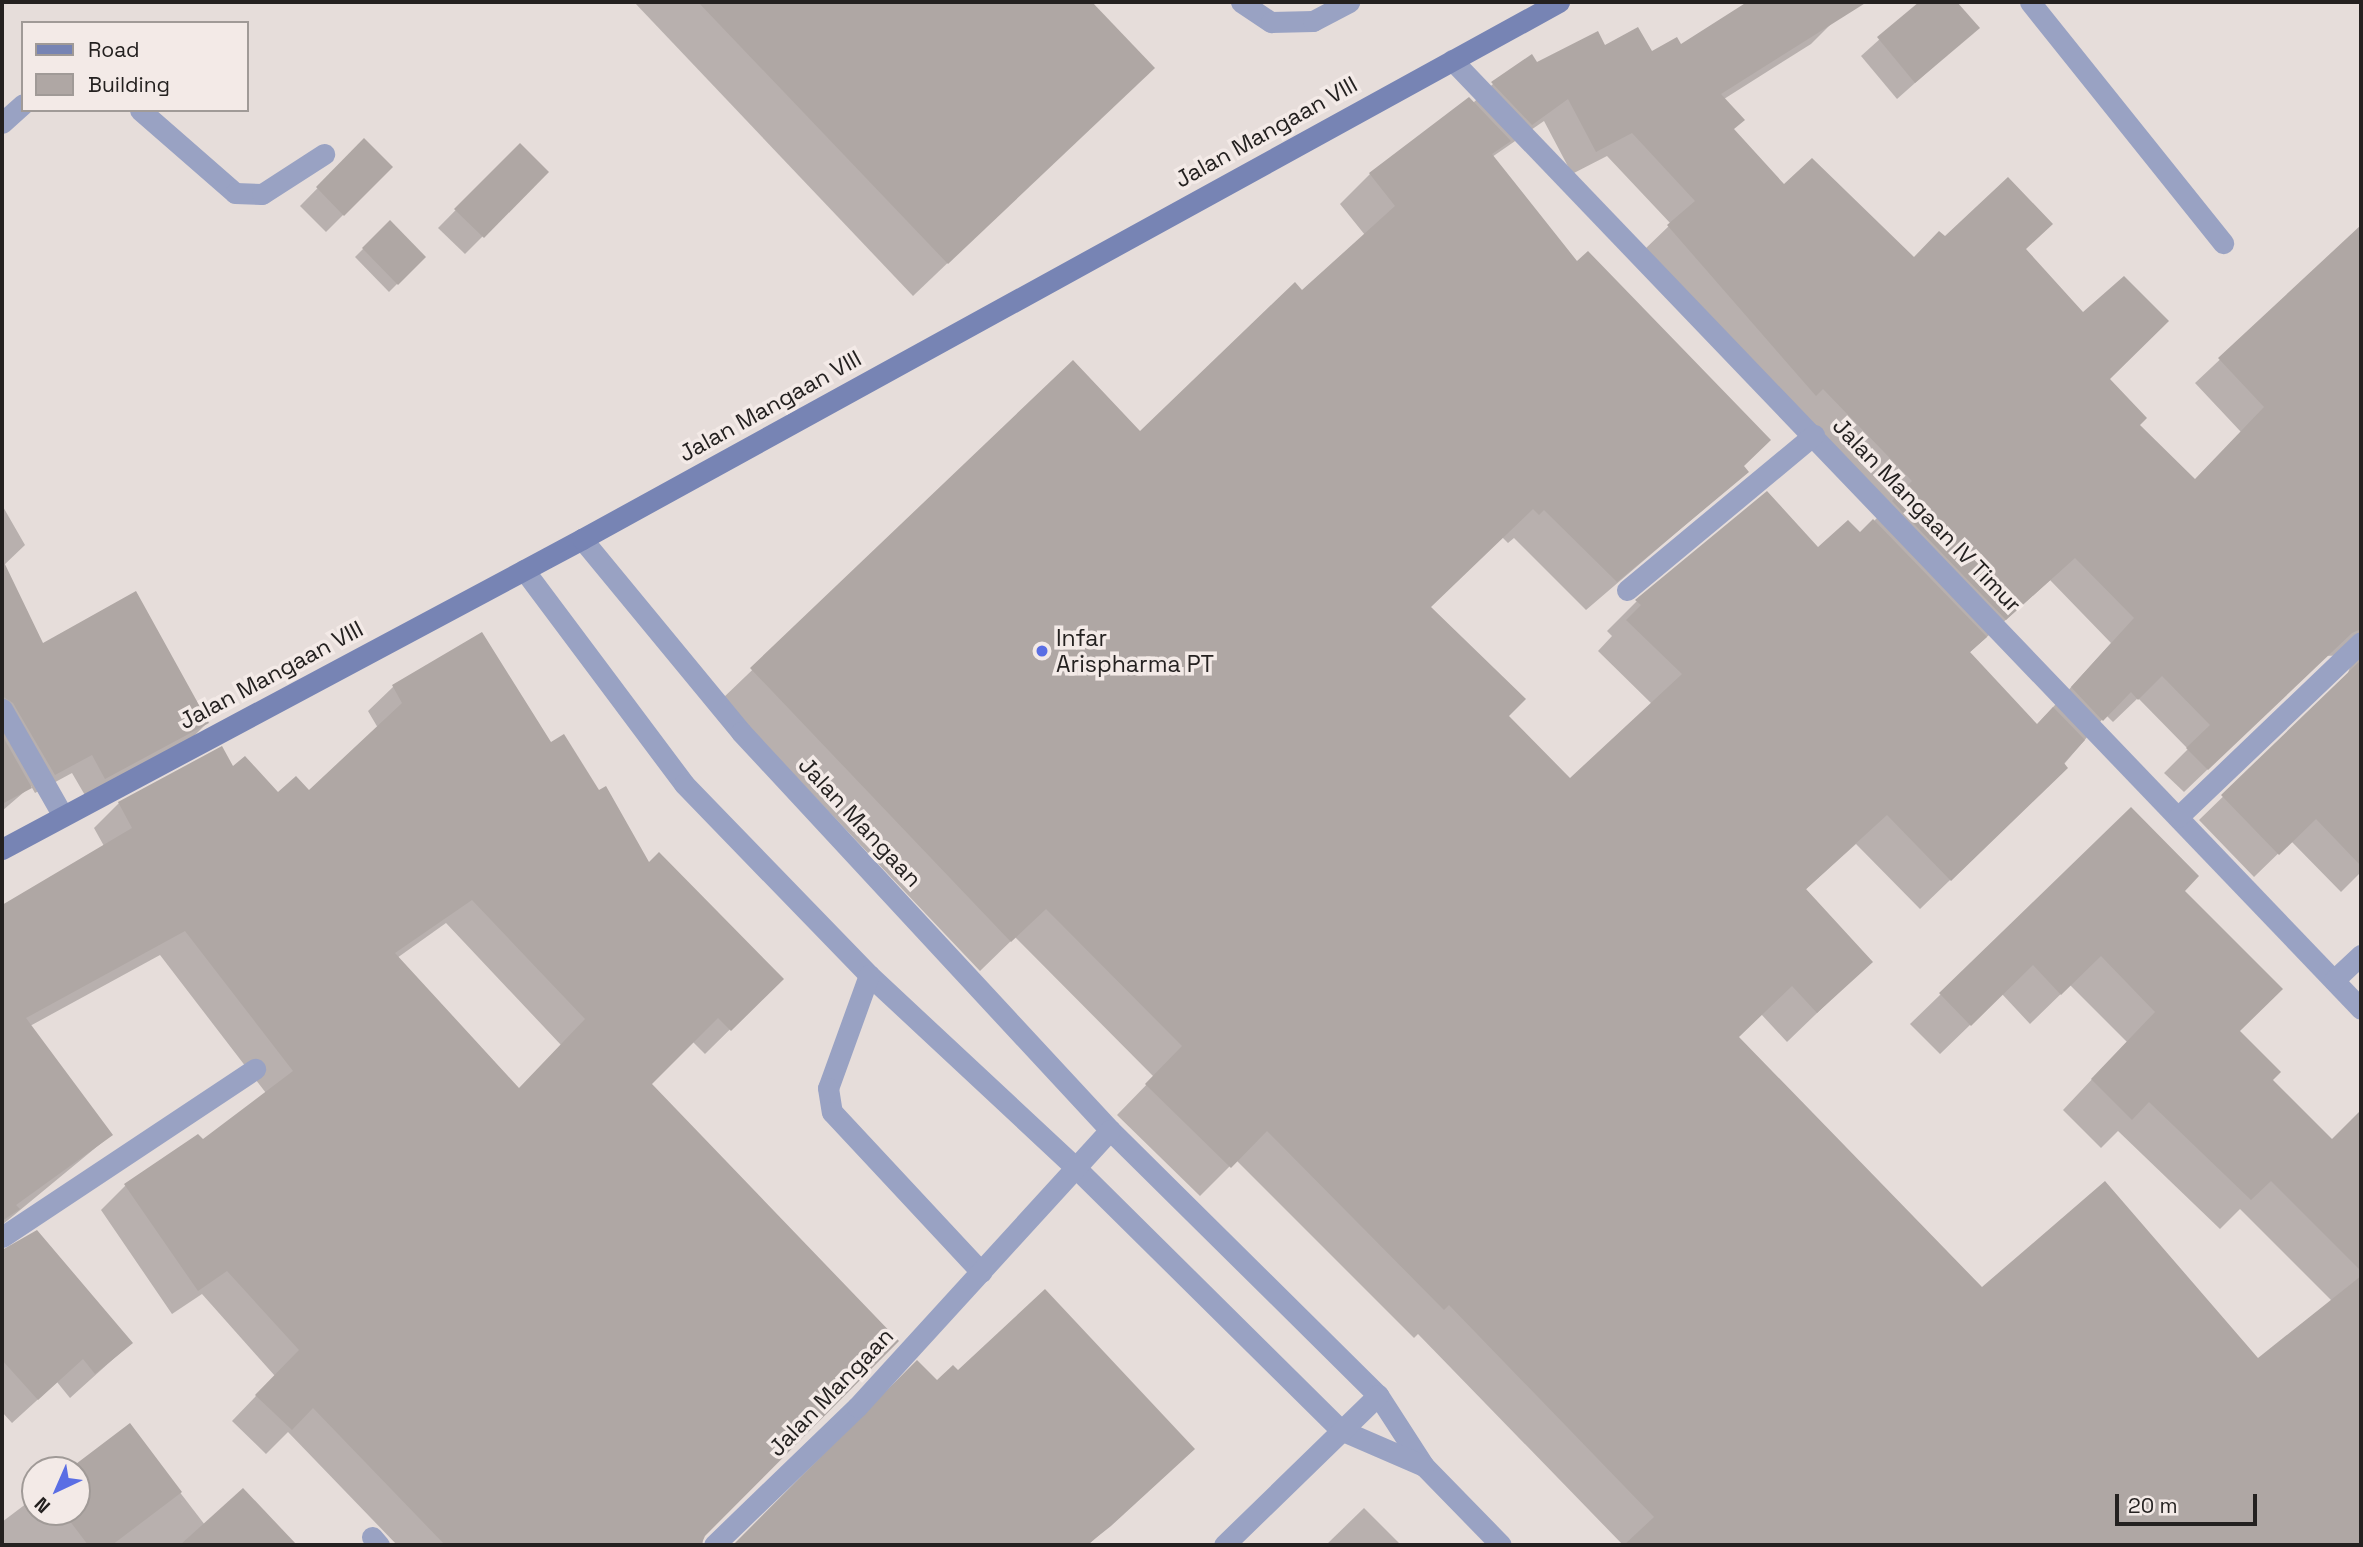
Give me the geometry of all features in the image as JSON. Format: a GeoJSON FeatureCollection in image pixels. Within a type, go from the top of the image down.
{"type":"FeatureCollection","features":[{"type":"Feature","properties":{"kind":"street"},"geometry":{"type":"LineString","coordinates":[[1241,2],[1271,22],[1313,21],[1349,2]]}},
{"type":"Feature","properties":{"kind":"street","name":"Jalan Mangaan VIII"},"geometry":{"type":"LineString","coordinates":[[2,849],[582,539],[1559,2]]}},
{"type":"Feature","properties":{"kind":"street"},"geometry":{"type":"LineString","coordinates":[[2030,2],[2223,243]]}},
{"type":"Feature","properties":{"kind":"street","name":"Jalan Mangaan IV Timur"},"geometry":{"type":"LineString","coordinates":[[1452,60],[2361,1009]]}},
{"type":"Feature","properties":{"kind":"street"},"geometry":{"type":"LineString","coordinates":[[2,123],[21,106]]}},
{"type":"Feature","properties":{"kind":"street"},"geometry":{"type":"LineString","coordinates":[[142,112],[235,193],[262,194],[324,154]]}},
{"type":"Feature","properties":{"kind":"street"},"geometry":{"type":"LineString","coordinates":[[1627,590],[1814,435]]}},
{"type":"Feature","properties":{"kind":"street","name":"Jalan Mangaan"},"geometry":{"type":"LineString","coordinates":[[582,539],[741,732],[1111,1130],[1378,1395],[1424,1466],[1501,1545]]}},
{"type":"Feature","properties":{"kind":"street"},"geometry":{"type":"LineString","coordinates":[[524,570],[684,784],[869,975],[1076,1168]]}},
{"type":"Feature","properties":{"kind":"street"},"geometry":{"type":"LineString","coordinates":[[2178,817],[2361,642]]}},
{"type":"Feature","properties":{"kind":"street"},"geometry":{"type":"LineString","coordinates":[[2,709],[63,816]]}},
{"type":"Feature","properties":{"kind":"street"},"geometry":{"type":"LineString","coordinates":[[2334,980],[2361,955]]}},
{"type":"Feature","properties":{"kind":"street"},"geometry":{"type":"LineString","coordinates":[[869,975],[828,1088],[832,1112],[981,1272]]}},
{"type":"Feature","properties":{"kind":"street"},"geometry":{"type":"LineString","coordinates":[[2,1237],[255,1069]]}},
{"type":"Feature","properties":{"kind":"street","name":"Jalan Mangaan"},"geometry":{"type":"LineString","coordinates":[[714,1545],[857,1407],[1111,1130]]}},
{"type":"Feature","properties":{"kind":"street","name":"Jalan Mangaan"},"geometry":{"type":"LineString","coordinates":[[1076,1168],[1341,1430],[1424,1466]]}},
{"type":"Feature","properties":{"kind":"street"},"geometry":{"type":"LineString","coordinates":[[1224,1545],[1378,1395]]}},
{"type":"Feature","properties":{"kind":"building"},"geometry":{"type":"Polygon","coordinates":[[[698,2],[1092,2],[1155,68],[948,264],[698,2]]]}},
{"type":"Feature","properties":{"kind":"building"},"geometry":{"type":"Polygon","coordinates":[[[1747,2],[1867,2],[1721,94],[1745,120],[1734,129],[1784,184],[1812,158],[1914,257],[1939,231],[1945,236],[2008,177],[2053,224],[2026,249],[2083,312],[2124,276],[2169,321],[2110,379],[2147,418],[2140,425],[2195,479],[2264,407],[2218,358],[2361,225],[2361,629],[2352,633],[2208,770],[2186,748],[2210,725],[2162,676],[2138,700],[2131,692],[2103,721],[2071,687],[2134,618],[2075,558],[2006,620],[1892,501],[1912,481],[1823,389],[1816,396],[1667,225],[1695,201],[1632,133],[1596,152],[1568,99],[1532,125],[1491,82],[1532,54],[1537,62],[1598,31],[1605,45],[1638,27],[1652,51],[1677,37],[1681,44],[1747,2]]]}},
{"type":"Feature","properties":{"kind":"building"},"geometry":{"type":"Polygon","coordinates":[[[1919,2],[1957,2],[1980,28],[1915,83],[1877,37],[1919,2]]]}},
{"type":"Feature","properties":{"kind":"building"},"geometry":{"type":"Polygon","coordinates":[[[1469,97],[1511,141],[1492,154],[1577,261],[1588,251],[1771,440],[1744,466],[1749,472],[1617,582],[1544,510],[1539,515],[1533,509],[1431,607],[1526,699],[1509,716],[1570,778],[1682,674],[1626,620],[1641,605],[1635,600],[1767,491],[1818,547],[1848,520],[1860,532],[1873,519],[1987,637],[1970,652],[2037,724],[2053,707],[2085,740],[2064,763],[2068,768],[1951,881],[1887,815],[1806,889],[1873,962],[1817,1013],[1792,986],[1739,1037],[1982,1287],[2105,1181],[2258,1358],[2361,1276],[2361,1545],[1624,1545],[1654,1517],[1449,1305],[1444,1310],[1267,1131],[1231,1168],[1145,1084],[1182,1046],[1046,909],[1011,942],[750,668],[1073,360],[1140,431],[1295,282],[1302,290],[1395,206],[1369,173],[1469,97]]]}},
{"type":"Feature","properties":{"kind":"building"},"geometry":{"type":"Polygon","coordinates":[[[364,138],[393,167],[344,216],[316,187],[364,138]]]}},
{"type":"Feature","properties":{"kind":"building"},"geometry":{"type":"Polygon","coordinates":[[[520,143],[549,172],[484,238],[454,209],[520,143]]]}},
{"type":"Feature","properties":{"kind":"building"},"geometry":{"type":"Polygon","coordinates":[[[390,220],[426,257],[398,285],[362,248],[390,220]]]}},
{"type":"Feature","properties":{"kind":"building"},"geometry":{"type":"Polygon","coordinates":[[[2,558],[43,643],[136,591],[209,723],[105,779],[92,755],[55,775],[13,703],[2,696],[2,558]]]}},
{"type":"Feature","properties":{"kind":"building"},"geometry":{"type":"Polygon","coordinates":[[[482,632],[551,742],[564,734],[599,790],[606,786],[649,862],[659,852],[784,979],[731,1031],[718,1018],[652,1084],[899,1341],[705,1536],[701,1545],[445,1545],[313,1408],[292,1430],[255,1395],[299,1350],[227,1271],[198,1291],[124,1184],[198,1134],[203,1139],[293,1071],[185,931],[26,1018],[113,1135],[16,1205],[20,1209],[2,1221],[2,905],[132,828],[118,802],[222,746],[233,766],[245,756],[278,792],[296,776],[309,790],[402,703],[392,685],[482,632]],[[472,900],[395,953],[519,1088],[585,1019],[472,900]]]}},
{"type":"Feature","properties":{"kind":"building"},"geometry":{"type":"Polygon","coordinates":[[[2361,660],[2361,866],[2316,819],[2279,855],[2221,795],[2361,660]]]}},
{"type":"Feature","properties":{"kind":"building"},"geometry":{"type":"Polygon","coordinates":[[[2,735],[32,788],[2,804],[2,735]]]}},
{"type":"Feature","properties":{"kind":"building"},"geometry":{"type":"Polygon","coordinates":[[[2131,807],[2199,876],[2185,891],[2283,989],[2240,1031],[2281,1072],[2273,1080],[2332,1139],[2361,1110],[2361,1271],[2271,1181],[2251,1200],[2149,1102],[2132,1120],[2091,1079],[2155,1012],[2101,956],[2061,995],[2033,965],[1971,1026],[1939,993],[2131,807]]]}},
{"type":"Feature","properties":{"kind":"building"},"geometry":{"type":"Polygon","coordinates":[[[37,1230],[133,1343],[95,1374],[83,1359],[38,1400],[2,1360],[2,1250],[37,1230]]]}},
{"type":"Feature","properties":{"kind":"building"},"geometry":{"type":"Polygon","coordinates":[[[1045,1289],[1195,1449],[1111,1526],[1087,1545],[733,1545],[917,1360],[937,1380],[953,1365],[958,1370],[1045,1289]]]}},
{"type":"Feature","properties":{"kind":"building"},"geometry":{"type":"Polygon","coordinates":[[[130,1423],[182,1492],[112,1545],[88,1545],[74,1526],[91,1526],[91,1456],[86,1456],[130,1423]]]}},
{"type":"Feature","properties":{"kind":"building"},"geometry":{"type":"Polygon","coordinates":[[[243,1488],[297,1545],[180,1545],[243,1488]]]}},
{"type":"Feature","properties":{"kind":"place","name":"Infar Arispharma PT"},"geometry":{"type":"Point","coordinates":[1042,651]}}]}
